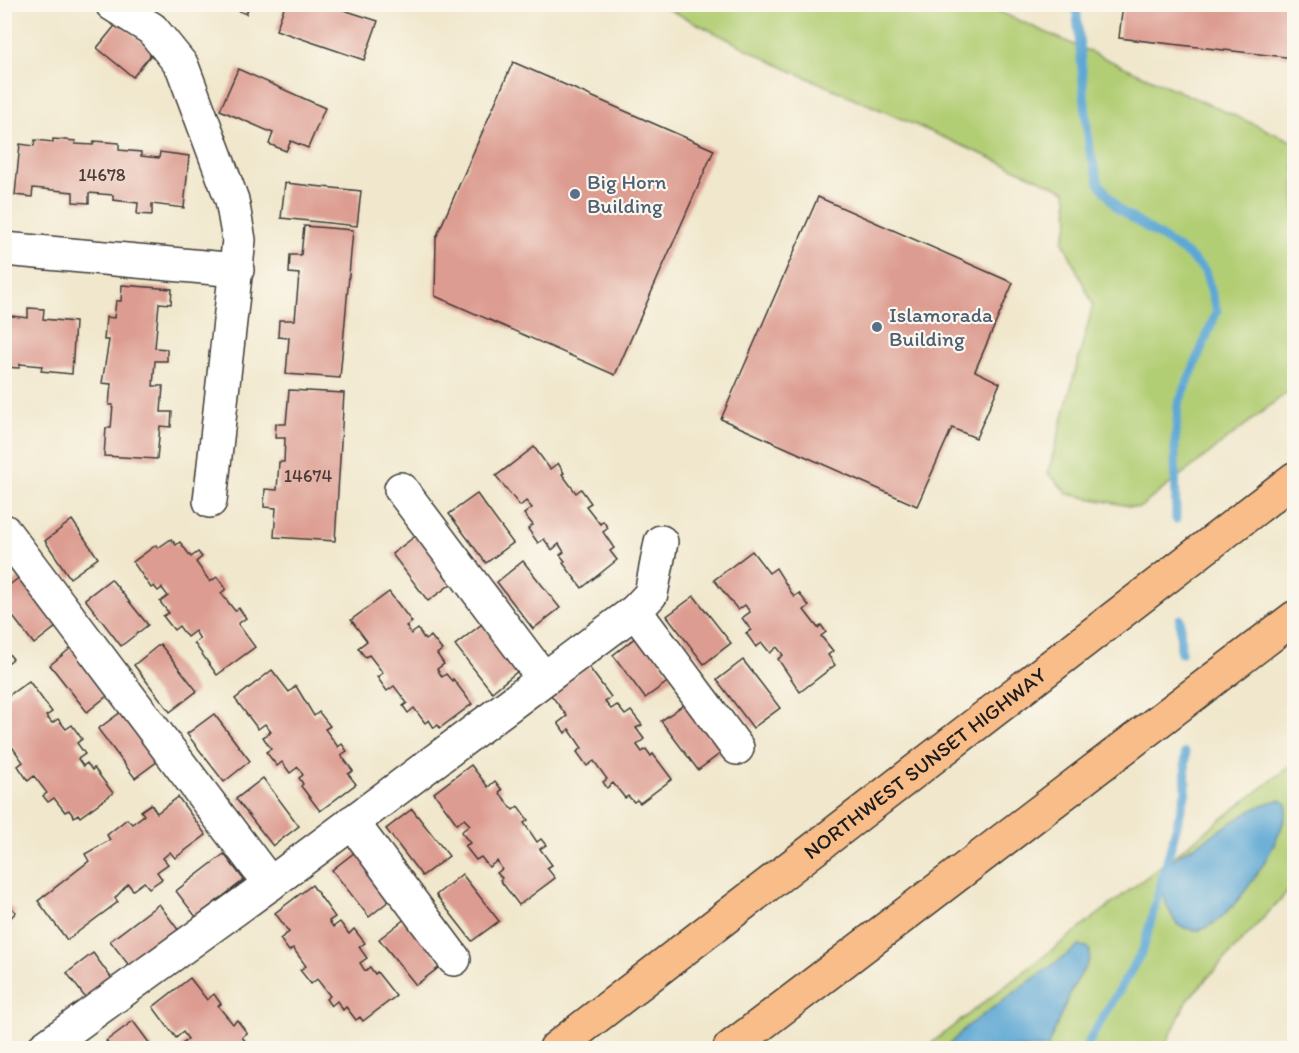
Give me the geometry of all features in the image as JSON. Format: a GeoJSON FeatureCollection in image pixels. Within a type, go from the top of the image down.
{"type":"FeatureCollection","features":[{"type":"Feature","properties":{"kind":"highway","name":"NORTHWEST SUNSET HIGHWAY"},"geometry":{"type":"LineString","coordinates":[[556,1048],[1294,479]]}},
{"type":"Feature","properties":{"kind":"highway"},"geometry":{"type":"LineString","coordinates":[[730,1048],[1294,618]]}},
{"type":"Feature","properties":{"kind":"lane"},"geometry":{"type":"LineString","coordinates":[[112,4],[152,29],[182,66],[232,200],[239,240],[237,270],[210,501]]}},
{"type":"Feature","properties":{"kind":"lane"},"geometry":{"type":"LineString","coordinates":[[4,249],[237,270]]}},
{"type":"Feature","properties":{"kind":"lane"},"geometry":{"type":"LineString","coordinates":[[401,489],[543,678]]}},
{"type":"Feature","properties":{"kind":"lane"},"geometry":{"type":"LineString","coordinates":[[4,531],[270,884]]}},
{"type":"Feature","properties":{"kind":"lane"},"geometry":{"type":"LineString","coordinates":[[62,1043],[635,610],[651,594],[661,542]]}},
{"type":"Feature","properties":{"kind":"lane"},"geometry":{"type":"LineString","coordinates":[[635,610],[737,748]]}},
{"type":"Feature","properties":{"kind":"lane"},"geometry":{"type":"LineString","coordinates":[[352,822],[454,959]]}},
{"type":"Feature","properties":{"kind":"green space"},"geometry":{"type":"Polygon","coordinates":[[[660,5],[984,5],[1294,142],[1294,387],[1139,508],[1068,494],[1048,473],[1093,305],[1063,241],[1069,220],[1066,191],[785,68],[660,5]]]}},
{"type":"Feature","properties":{"kind":"green space"},"geometry":{"type":"Polygon","coordinates":[[[1294,763],[1294,885],[1188,999],[1164,1048],[925,1048],[1294,763]]]}},
{"type":"Feature","properties":{"kind":"water"},"geometry":{"type":"Polygon","coordinates":[[[1281,800],[1287,804],[1285,818],[1278,836],[1254,878],[1239,898],[1224,915],[1209,926],[1195,930],[1178,925],[1160,885],[1159,875],[1162,870],[1178,856],[1240,817],[1262,805],[1281,800]]]}},
{"type":"Feature","properties":{"kind":"water"},"geometry":{"type":"Polygon","coordinates":[[[1079,946],[1087,947],[1090,951],[1089,961],[1072,989],[1047,1048],[946,1048],[966,1027],[1079,946]]]}},
{"type":"Feature","properties":{"kind":"building"},"geometry":{"type":"Polygon","coordinates":[[[223,4],[250,4],[246,14],[223,4]]]}},
{"type":"Feature","properties":{"kind":"building"},"geometry":{"type":"Polygon","coordinates":[[[1123,4],[1294,4],[1294,58],[1119,38],[1123,4]]]}},
{"type":"Feature","properties":{"kind":"building"},"geometry":{"type":"Polygon","coordinates":[[[285,5],[328,5],[378,21],[364,60],[276,30],[285,5]]]}},
{"type":"Feature","properties":{"kind":"building"},"geometry":{"type":"Polygon","coordinates":[[[118,22],[154,51],[133,77],[97,48],[118,22]]]}},
{"type":"Feature","properties":{"kind":"building","name":"Big Horn Building"},"geometry":{"type":"Polygon","coordinates":[[[513,62],[714,150],[615,375],[435,296],[436,238],[513,62]]]}},
{"type":"Feature","properties":{"kind":"building"},"geometry":{"type":"Polygon","coordinates":[[[238,69],[325,108],[308,148],[291,141],[286,151],[269,144],[273,133],[220,110],[238,69]]]}},
{"type":"Feature","properties":{"kind":"building"},"geometry":{"type":"Polygon","coordinates":[[[53,139],[76,141],[75,144],[93,145],[94,141],[119,143],[119,150],[141,152],[141,156],[159,158],[160,152],[189,156],[184,208],[152,204],[152,215],[137,214],[138,203],[113,200],[113,195],[89,193],[89,203],[73,202],[73,192],[33,188],[32,197],[15,195],[20,144],[34,146],[35,140],[53,142],[53,139]]]}},
{"type":"Feature","properties":{"kind":"building"},"geometry":{"type":"Polygon","coordinates":[[[285,183],[361,191],[357,226],[281,218],[285,183]]]}},
{"type":"Feature","properties":{"kind":"building","name":"Islamorada Building"},"geometry":{"type":"Polygon","coordinates":[[[818,197],[1013,283],[975,371],[1000,383],[976,438],[952,428],[917,506],[721,419],[818,197]]]}},
{"type":"Feature","properties":{"kind":"building"},"geometry":{"type":"Polygon","coordinates":[[[304,226],[353,230],[340,378],[286,374],[289,338],[278,337],[279,320],[295,320],[299,274],[289,273],[290,255],[301,255],[304,226]]]}},
{"type":"Feature","properties":{"kind":"building"},"geometry":{"type":"Polygon","coordinates":[[[122,285],[172,289],[171,304],[159,303],[155,348],[167,349],[167,361],[155,361],[153,386],[163,386],[161,412],[172,412],[171,427],[160,426],[157,459],[104,456],[106,428],[111,428],[113,405],[109,405],[111,384],[102,383],[109,340],[104,340],[106,317],[114,318],[116,301],[121,301],[122,285]]]}},
{"type":"Feature","properties":{"kind":"building"},"geometry":{"type":"Polygon","coordinates":[[[28,308],[44,309],[43,319],[75,322],[72,374],[41,371],[42,366],[20,364],[19,368],[4,367],[4,315],[28,318],[28,308]]]}},
{"type":"Feature","properties":{"kind":"building"},"geometry":{"type":"Polygon","coordinates":[[[289,390],[344,393],[335,541],[274,537],[276,508],[264,507],[265,489],[277,490],[279,462],[284,462],[285,438],[275,438],[276,424],[286,424],[289,390]]]}},
{"type":"Feature","properties":{"kind":"building"},"geometry":{"type":"Polygon","coordinates":[[[534,447],[550,469],[558,463],[564,473],[562,474],[576,493],[581,489],[591,503],[586,506],[600,524],[603,521],[608,528],[603,532],[614,548],[610,551],[617,560],[582,588],[563,563],[565,561],[560,555],[564,552],[559,544],[552,550],[544,539],[538,543],[528,529],[533,525],[524,514],[532,508],[526,501],[520,506],[496,476],[534,447]]]}},
{"type":"Feature","properties":{"kind":"building"},"geometry":{"type":"Polygon","coordinates":[[[477,494],[513,543],[486,563],[449,514],[477,494]]]}},
{"type":"Feature","properties":{"kind":"building"},"geometry":{"type":"Polygon","coordinates":[[[72,520],[98,558],[70,578],[45,541],[72,520]]]}},
{"type":"Feature","properties":{"kind":"building"},"geometry":{"type":"Polygon","coordinates":[[[418,534],[455,581],[428,601],[392,554],[418,534]]]}},
{"type":"Feature","properties":{"kind":"building"},"geometry":{"type":"Polygon","coordinates":[[[171,539],[176,545],[180,542],[191,557],[198,552],[202,557],[196,562],[210,582],[217,577],[226,589],[221,593],[235,611],[239,608],[246,618],[238,624],[255,647],[217,675],[194,643],[200,639],[195,631],[187,637],[179,626],[174,630],[163,616],[169,613],[160,602],[168,596],[162,588],[158,591],[154,586],[151,588],[133,562],[156,545],[158,548],[171,539]]]}},
{"type":"Feature","properties":{"kind":"building"},"geometry":{"type":"Polygon","coordinates":[[[752,551],[769,573],[776,568],[794,597],[799,593],[809,606],[804,610],[818,628],[821,625],[826,632],[821,636],[833,651],[828,655],[835,665],[800,692],[778,659],[783,655],[777,647],[770,653],[762,643],[756,647],[746,633],[751,630],[742,618],[750,612],[745,605],[738,610],[714,580],[752,551]]]}},
{"type":"Feature","properties":{"kind":"building"},"geometry":{"type":"Polygon","coordinates":[[[523,561],[560,608],[533,629],[497,582],[523,561]]]}},
{"type":"Feature","properties":{"kind":"building"},"geometry":{"type":"Polygon","coordinates":[[[24,574],[61,623],[34,644],[4,605],[4,589],[24,574]]]}},
{"type":"Feature","properties":{"kind":"building"},"geometry":{"type":"Polygon","coordinates":[[[111,579],[148,625],[121,646],[85,599],[111,579]]]}},
{"type":"Feature","properties":{"kind":"building"},"geometry":{"type":"Polygon","coordinates":[[[389,592],[412,622],[406,626],[411,634],[418,629],[425,640],[431,636],[442,650],[437,654],[444,664],[437,669],[442,677],[446,674],[452,681],[453,679],[472,704],[440,728],[438,725],[434,728],[429,720],[425,723],[414,708],[408,713],[403,706],[407,703],[394,686],[387,691],[377,677],[383,673],[369,655],[365,657],[358,648],[367,641],[351,620],[389,592]]]}},
{"type":"Feature","properties":{"kind":"building"},"geometry":{"type":"Polygon","coordinates":[[[694,596],[731,643],[704,664],[667,616],[694,596]]]}},
{"type":"Feature","properties":{"kind":"building"},"geometry":{"type":"Polygon","coordinates":[[[482,624],[518,671],[492,692],[455,645],[482,624]]]}},
{"type":"Feature","properties":{"kind":"building"},"geometry":{"type":"Polygon","coordinates":[[[640,634],[673,678],[645,698],[613,655],[640,634]]]}},
{"type":"Feature","properties":{"kind":"building"},"geometry":{"type":"Polygon","coordinates":[[[76,644],[112,692],[87,712],[50,665],[76,644]]]}},
{"type":"Feature","properties":{"kind":"building"},"geometry":{"type":"Polygon","coordinates":[[[160,644],[197,691],[170,712],[134,665],[160,644]]]}},
{"type":"Feature","properties":{"kind":"building"},"geometry":{"type":"Polygon","coordinates":[[[4,648],[13,659],[4,666],[4,648]]]}},
{"type":"Feature","properties":{"kind":"building"},"geometry":{"type":"Polygon","coordinates":[[[743,660],[780,708],[753,728],[717,680],[743,660]]]}},
{"type":"Feature","properties":{"kind":"building"},"geometry":{"type":"Polygon","coordinates":[[[588,666],[611,697],[605,702],[611,709],[617,705],[625,715],[631,711],[642,725],[636,728],[644,739],[637,745],[642,752],[646,749],[651,756],[653,754],[672,779],[640,803],[637,800],[634,802],[628,796],[625,798],[613,783],[607,788],[603,782],[607,779],[594,761],[587,766],[577,752],[582,748],[569,729],[565,733],[558,723],[567,716],[551,695],[588,666]]]}},
{"type":"Feature","properties":{"kind":"building"},"geometry":{"type":"Polygon","coordinates":[[[272,670],[289,692],[296,686],[314,716],[319,712],[330,726],[325,729],[338,747],[342,744],[347,751],[341,755],[353,771],[348,774],[356,784],[320,811],[301,786],[303,784],[299,778],[303,775],[298,767],[290,773],[282,762],[277,766],[266,752],[271,749],[263,737],[271,732],[265,724],[258,729],[235,699],[272,670]]]}},
{"type":"Feature","properties":{"kind":"building"},"geometry":{"type":"Polygon","coordinates":[[[29,681],[52,712],[46,716],[52,723],[58,719],[66,729],[72,725],[82,739],[77,743],[85,754],[78,759],[83,766],[87,763],[92,770],[94,768],[113,793],[80,817],[78,814],[74,817],[69,810],[65,812],[54,798],[48,802],[43,796],[47,793],[34,776],[28,781],[18,766],[23,762],[10,744],[4,745],[4,733],[7,731],[4,727],[4,699],[29,681]]]}},
{"type":"Feature","properties":{"kind":"building"},"geometry":{"type":"Polygon","coordinates":[[[689,701],[725,750],[698,770],[661,721],[689,701]]]}},
{"type":"Feature","properties":{"kind":"building"},"geometry":{"type":"Polygon","coordinates":[[[125,709],[162,758],[135,778],[98,729],[125,709]]]}},
{"type":"Feature","properties":{"kind":"building"},"geometry":{"type":"Polygon","coordinates":[[[214,714],[250,761],[224,782],[187,734],[214,714]]]}},
{"type":"Feature","properties":{"kind":"building"},"geometry":{"type":"Polygon","coordinates":[[[471,765],[488,787],[495,781],[502,790],[499,792],[513,810],[518,806],[528,820],[524,823],[537,842],[541,839],[546,845],[540,849],[552,865],[547,868],[555,878],[519,905],[500,880],[502,878],[497,873],[502,869],[497,861],[489,867],[481,857],[476,860],[465,846],[470,843],[461,832],[470,825],[464,819],[457,824],[434,793],[471,765]]]}},
{"type":"Feature","properties":{"kind":"building"},"geometry":{"type":"Polygon","coordinates":[[[263,778],[299,826],[273,846],[236,799],[263,778]]]}},
{"type":"Feature","properties":{"kind":"building"},"geometry":{"type":"Polygon","coordinates":[[[178,797],[206,835],[175,858],[170,852],[163,858],[168,864],[157,872],[162,879],[149,888],[144,882],[133,890],[128,884],[115,898],[118,902],[67,940],[38,901],[89,861],[85,854],[110,840],[107,835],[127,819],[132,824],[144,815],[141,811],[151,804],[157,813],[178,797]]]}},
{"type":"Feature","properties":{"kind":"building"},"geometry":{"type":"Polygon","coordinates":[[[412,809],[449,856],[422,876],[386,829],[412,809]]]}},
{"type":"Feature","properties":{"kind":"building"},"geometry":{"type":"Polygon","coordinates":[[[359,849],[395,896],[369,917],[332,870],[359,849]]]}},
{"type":"Feature","properties":{"kind":"building"},"geometry":{"type":"Polygon","coordinates":[[[224,854],[244,880],[196,917],[176,891],[224,854]]]}},
{"type":"Feature","properties":{"kind":"building"},"geometry":{"type":"Polygon","coordinates":[[[462,874],[499,921],[472,941],[436,895],[462,874]]]}},
{"type":"Feature","properties":{"kind":"building"},"geometry":{"type":"Polygon","coordinates":[[[312,885],[335,917],[329,921],[333,927],[340,922],[349,934],[354,929],[365,943],[359,947],[367,958],[360,963],[365,971],[370,967],[375,974],[377,972],[396,996],[363,1021],[360,1017],[356,1020],[346,1007],[343,1010],[337,1001],[331,1006],[326,999],[330,996],[317,979],[311,984],[300,970],[306,966],[293,948],[289,951],[280,939],[289,932],[275,913],[312,885]]]}},
{"type":"Feature","properties":{"kind":"building"},"geometry":{"type":"Polygon","coordinates":[[[4,893],[10,898],[6,903],[16,912],[4,925],[4,893]]]}},
{"type":"Feature","properties":{"kind":"building"},"geometry":{"type":"Polygon","coordinates":[[[159,904],[179,931],[131,968],[110,941],[159,904]]]}},
{"type":"Feature","properties":{"kind":"building"},"geometry":{"type":"Polygon","coordinates":[[[406,918],[442,965],[416,985],[379,939],[406,918]]]}},
{"type":"Feature","properties":{"kind":"building"},"geometry":{"type":"Polygon","coordinates":[[[93,953],[113,980],[87,1000],[67,973],[93,953]]]}},
{"type":"Feature","properties":{"kind":"building"},"geometry":{"type":"Polygon","coordinates":[[[190,978],[207,1000],[214,994],[221,1004],[218,1006],[233,1024],[237,1020],[247,1033],[242,1037],[251,1048],[183,1048],[181,1045],[188,1039],[183,1032],[176,1038],[153,1007],[190,978]]]}},
{"type":"Feature","properties":{"kind":"building"},"geometry":{"type":"Polygon","coordinates":[[[133,1021],[153,1048],[112,1048],[106,1041],[133,1021]]]}},
{"type":"Feature","properties":{"kind":"waterway"},"geometry":{"type":"LineString","coordinates":[[1076,4],[1089,148],[1099,183],[1118,209],[1187,254],[1205,271],[1217,311],[1178,405],[1175,446],[1176,519]]}},
{"type":"Feature","properties":{"kind":"waterway"},"geometry":{"type":"LineString","coordinates":[[1180,619],[1181,653]]}},
{"type":"Feature","properties":{"kind":"waterway"},"geometry":{"type":"LineString","coordinates":[[1085,1048],[1143,950],[1186,791],[1185,753]]}},
{"type":"Feature","properties":{"kind":"place","name":"Big Horn Building"},"geometry":{"type":"Point","coordinates":[575,194]}},
{"type":"Feature","properties":{"kind":"place","name":"Islamorada Building"},"geometry":{"type":"Point","coordinates":[877,327]}}]}
